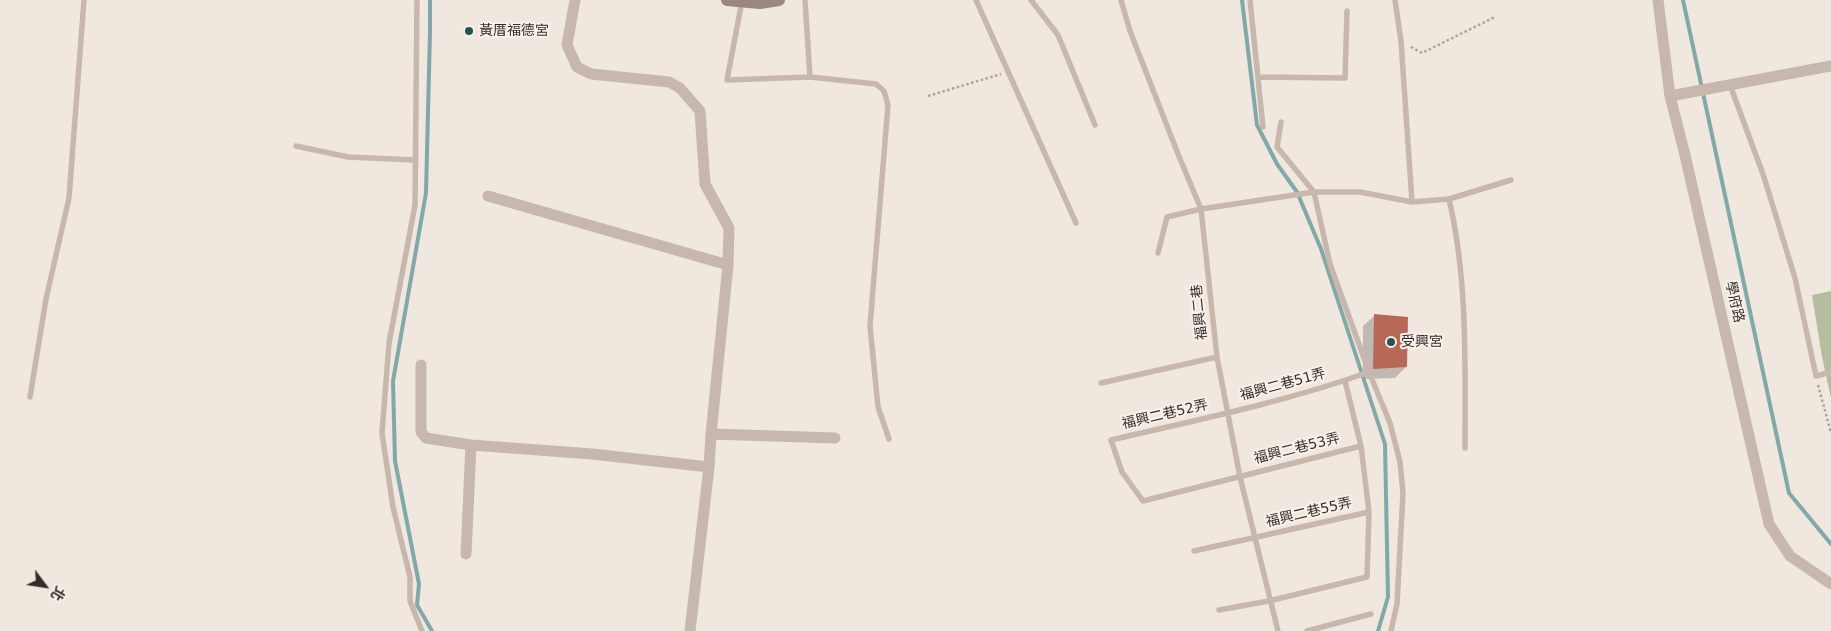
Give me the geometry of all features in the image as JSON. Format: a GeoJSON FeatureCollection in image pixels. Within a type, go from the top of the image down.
{"type":"FeatureCollection","features":[{"type":"Feature","properties":{"kind":"main road"},"geometry":{"type":"LineString","coordinates":[[727,0],[760,3],[779,0]]}},
{"type":"Feature","properties":{"kind":"street"},"geometry":{"type":"LineString","coordinates":[[575,0],[567,45],[577,67],[591,74],[669,82],[680,88],[700,111],[705,184],[729,228],[728,265],[709,467],[690,631]]}},
{"type":"Feature","properties":{"kind":"street","name":"學府路"},"geometry":{"type":"LineString","coordinates":[[1658,0],[1670,96],[1769,524],[1790,556],[1831,584]]}},
{"type":"Feature","properties":{"kind":"street"},"geometry":{"type":"LineString","coordinates":[[1670,96],[1831,66]]}},
{"type":"Feature","properties":{"kind":"street"},"geometry":{"type":"LineString","coordinates":[[488,196],[728,265]]}},
{"type":"Feature","properties":{"kind":"street"},"geometry":{"type":"LineString","coordinates":[[421,365],[421,432],[426,438],[471,445],[592,454],[709,467]]}},
{"type":"Feature","properties":{"kind":"street"},"geometry":{"type":"LineString","coordinates":[[711,434],[835,438]]}},
{"type":"Feature","properties":{"kind":"street"},"geometry":{"type":"LineString","coordinates":[[466,554],[471,445]]}},
{"type":"Feature","properties":{"kind":"lane"},"geometry":{"type":"LineString","coordinates":[[30,397],[46,299],[69,198],[84,0]]}},
{"type":"Feature","properties":{"kind":"lane"},"geometry":{"type":"LineString","coordinates":[[417,0],[415,205],[389,343],[382,433],[393,507],[410,577],[410,601],[422,631]]}},
{"type":"Feature","properties":{"kind":"lane"},"geometry":{"type":"LineString","coordinates":[[805,0],[810,77]]}},
{"type":"Feature","properties":{"kind":"lane"},"geometry":{"type":"LineString","coordinates":[[976,0],[1076,223]]}},
{"type":"Feature","properties":{"kind":"lane"},"geometry":{"type":"LineString","coordinates":[[1031,0],[1058,35],[1095,125]]}},
{"type":"Feature","properties":{"kind":"lane","name":"福興二巷"},"geometry":{"type":"LineString","coordinates":[[1121,0],[1137,48],[1201,209],[1217,357],[1240,476],[1256,538],[1269,601],[1278,631]]}},
{"type":"Feature","properties":{"kind":"lane"},"geometry":{"type":"LineString","coordinates":[[1250,0],[1263,127]]}},
{"type":"Feature","properties":{"kind":"lane"},"geometry":{"type":"LineString","coordinates":[[1395,0],[1401,41],[1412,202]]}},
{"type":"Feature","properties":{"kind":"lane"},"geometry":{"type":"LineString","coordinates":[[742,1],[727,80],[810,77],[876,84],[884,91],[888,105],[870,326],[878,407],[889,439]]}},
{"type":"Feature","properties":{"kind":"lane"},"geometry":{"type":"LineString","coordinates":[[1259,77],[1345,78],[1347,11]]}},
{"type":"Feature","properties":{"kind":"lane"},"geometry":{"type":"LineString","coordinates":[[1730,85],[1762,174],[1795,278],[1816,376],[1831,372]]}},
{"type":"Feature","properties":{"kind":"lane"},"geometry":{"type":"LineString","coordinates":[[1281,122],[1277,147],[1314,192],[1330,264],[1369,372],[1390,423],[1400,462],[1403,493],[1396,604],[1391,631]]}},
{"type":"Feature","properties":{"kind":"lane"},"geometry":{"type":"LineString","coordinates":[[296,146],[348,157],[416,160]]}},
{"type":"Feature","properties":{"kind":"lane"},"geometry":{"type":"LineString","coordinates":[[1158,253],[1167,217],[1201,209],[1314,192],[1360,192],[1412,202],[1449,199],[1511,180]]}},
{"type":"Feature","properties":{"kind":"lane"},"geometry":{"type":"LineString","coordinates":[[1449,199],[1455,225],[1465,339],[1465,448]]}},
{"type":"Feature","properties":{"kind":"lane"},"geometry":{"type":"LineString","coordinates":[[1101,383],[1217,357]]}},
{"type":"Feature","properties":{"kind":"lane","name":"福興二巷51弄"},"geometry":{"type":"LineString","coordinates":[[1229,413],[1345,381],[1369,372]]}},
{"type":"Feature","properties":{"kind":"lane"},"geometry":{"type":"LineString","coordinates":[[1219,610],[1269,601],[1367,577],[1369,512],[1361,446],[1345,381]]}},
{"type":"Feature","properties":{"kind":"lane","name":"福興二巷52弄"},"geometry":{"type":"LineString","coordinates":[[1122,472],[1111,440],[1229,413]]}},
{"type":"Feature","properties":{"kind":"lane","name":"福興二巷53弄"},"geometry":{"type":"LineString","coordinates":[[1122,472],[1144,500],[1361,446]]}},
{"type":"Feature","properties":{"kind":"lane","name":"福興二巷55弄"},"geometry":{"type":"LineString","coordinates":[[1194,551],[1369,512]]}},
{"type":"Feature","properties":{"kind":"lane"},"geometry":{"type":"LineString","coordinates":[[1306,631],[1371,614]]}},
{"type":"Feature","properties":{"kind":"path"},"geometry":{"type":"LineString","coordinates":[[1401,41],[1422,53],[1495,17]]}},
{"type":"Feature","properties":{"kind":"path"},"geometry":{"type":"LineString","coordinates":[[928,96],[1008,72]]}},
{"type":"Feature","properties":{"kind":"path"},"geometry":{"type":"LineString","coordinates":[[1816,376],[1831,433]]}},
{"type":"Feature","properties":{"kind":"green space"},"geometry":{"type":"Polygon","coordinates":[[[1831,291],[1831,398],[1812,295],[1831,291]]]}},
{"type":"Feature","properties":{"kind":"building","name":"受興宮"},"geometry":{"type":"Polygon","coordinates":[[[1374,314],[1408,317],[1407,367],[1373,369],[1374,314]]]}},
{"type":"Feature","properties":{"kind":"waterway"},"geometry":{"type":"LineString","coordinates":[[430,0],[426,193],[393,381],[395,461],[419,584],[417,605],[432,631]]}},
{"type":"Feature","properties":{"kind":"waterway"},"geometry":{"type":"LineString","coordinates":[[1242,0],[1257,125],[1277,164],[1297,192],[1321,249],[1385,444],[1388,597],[1378,631]]}},
{"type":"Feature","properties":{"kind":"waterway"},"geometry":{"type":"LineString","coordinates":[[1683,0],[1789,493],[1831,544]]}},
{"type":"Feature","properties":{"kind":"place","name":"黃厝福德宮"},"geometry":{"type":"Point","coordinates":[469,31]}},
{"type":"Feature","properties":{"kind":"place","name":"受興宮"},"geometry":{"type":"Point","coordinates":[1391,342]}}]}
